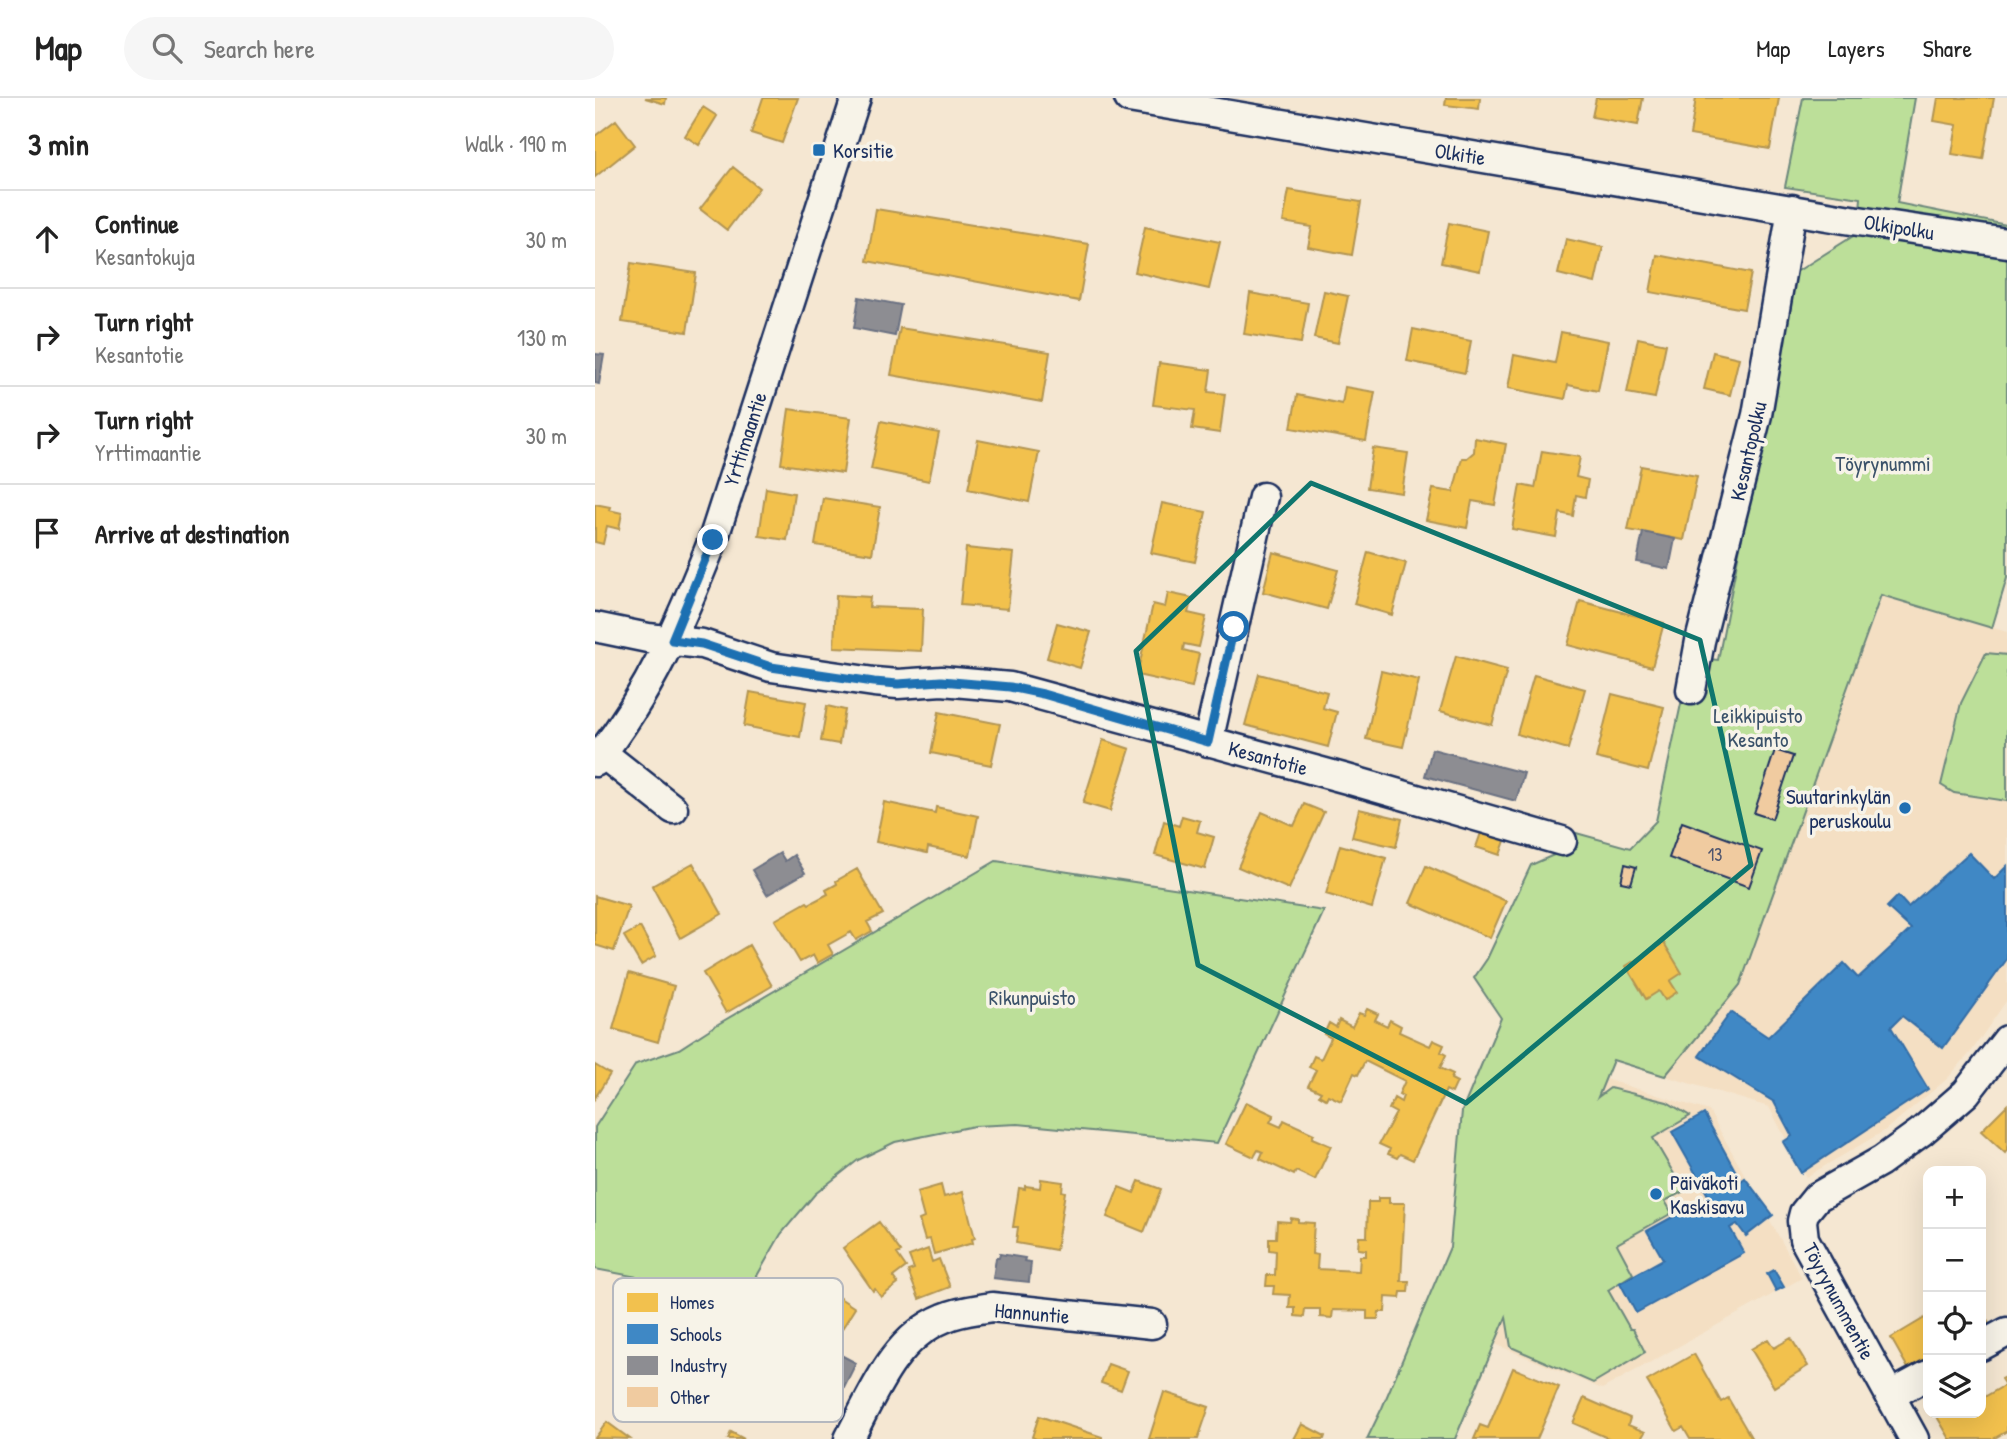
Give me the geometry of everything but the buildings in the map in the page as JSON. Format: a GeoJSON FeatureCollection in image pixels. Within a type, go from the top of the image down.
{"type":"FeatureCollection","features":[{"type":"Feature","properties":{"kind":"street","name":"Yrttimaantie"},"geometry":{"type":"LineString","coordinates":[[599,758],[646,689],[672,640],[713,540],[856,98]]}},
{"type":"Feature","properties":{"kind":"street","name":"Olkitie"},"geometry":{"type":"LineString","coordinates":[[1129,98],[1792,209]]}},
{"type":"Feature","properties":{"kind":"street","name":"Olkipolku"},"geometry":{"type":"LineString","coordinates":[[1792,209],[2007,243]]}},
{"type":"Feature","properties":{"kind":"street","name":"Kesantopolku"},"geometry":{"type":"LineString","coordinates":[[1691,690],[1700,641],[1757,415],[1792,209]]}},
{"type":"Feature","properties":{"kind":"street"},"geometry":{"type":"LineString","coordinates":[[1208,742],[1263,496]]}},
{"type":"Feature","properties":{"kind":"street","name":"Kesantotie"},"geometry":{"type":"LineString","coordinates":[[595,627],[648,638],[702,644],[771,667],[874,682],[898,684],[941,681],[1010,687],[1043,694],[1562,841]]}},
{"type":"Feature","properties":{"kind":"street"},"geometry":{"type":"LineString","coordinates":[[599,758],[673,809]]}},
{"type":"Feature","properties":{"kind":"street","name":"Töyrynummentie"},"geometry":{"type":"LineString","coordinates":[[1914,1439],[1804,1239],[1804,1213],[1817,1197],[1881,1161],[1930,1124],[1966,1093],[2007,1040]]}},
{"type":"Feature","properties":{"kind":"street","name":"Hannuntie"},"geometry":{"type":"LineString","coordinates":[[849,1439],[896,1354],[916,1335],[943,1318],[992,1307],[1152,1325]]}},
{"type":"Feature","properties":{"kind":"street"},"geometry":{"type":"LineString","coordinates":[[1986,1343],[2007,1332]]}},
{"type":"Feature","properties":{"kind":"street"},"geometry":{"type":"LineString","coordinates":[[1891,1395],[1923,1378]]}},
{"type":"Feature","properties":{"kind":"highlighted area"},"geometry":{"type":"Polygon","coordinates":[[[1311,483],[1700,640],[1751,865],[1466,1103],[1198,965],[1136,651],[1311,483]]]}},
{"type":"Feature","properties":{"kind":"shaded area","name":"Suutarinkylän peruskoulu"},"geometry":{"type":"Polygon","coordinates":[[[1881,594],[2007,632],[2007,1000],[1971,1052],[1947,1079],[1884,1131],[1806,1177],[1769,1107],[1665,1076],[1740,985],[1881,594]]]}},
{"type":"Feature","properties":{"kind":"shaded area","name":"Päiväkoti Kaskisavu"},"geometry":{"type":"Polygon","coordinates":[[[1605,1079],[1709,1111],[1802,1278],[1602,1389],[1495,1344],[1605,1079]]]}},
{"type":"Feature","properties":{"kind":"green space","name":"Töyrynummi"},"geometry":{"type":"Polygon","coordinates":[[[1803,98],[1915,98],[1897,203],[2007,225],[2007,578],[1992,628],[1881,595],[1740,985],[1665,1076],[1613,1060],[1598,1097],[1610,1088],[1667,1102],[1690,1116],[1653,1138],[1684,1191],[1665,1201],[1672,1213],[1617,1244],[1633,1274],[1608,1290],[1645,1352],[1593,1383],[1511,1347],[1506,1317],[1455,1439],[1367,1439],[1450,1247],[1462,1111],[1501,1018],[1474,978],[1487,959],[1531,865],[1563,851],[1569,831],[1630,848],[1656,821],[1691,657],[1718,660],[1793,274],[1858,233],[1861,198],[1785,187],[1803,98]]]}},
{"type":"Feature","properties":{"kind":"green space"},"geometry":{"type":"Polygon","coordinates":[[[1986,653],[2007,655],[2007,801],[1954,793],[1941,785],[1961,703],[1986,653]]]}},
{"type":"Feature","properties":{"kind":"green space","name":"Rikunpuisto"},"geometry":{"type":"Polygon","coordinates":[[[996,861],[1324,911],[1217,1143],[1018,1124],[974,1126],[895,1142],[858,1160],[815,1194],[781,1234],[756,1278],[642,1278],[595,1269],[595,1127],[636,1064],[679,1049],[996,861]]]}},
{"type":"Feature","properties":{"kind":"place","name":"Korsitie"},"geometry":{"type":"Point","coordinates":[819,150]}},
{"type":"Feature","properties":{"kind":"place","name":"Suutarinkylän peruskoulu"},"geometry":{"type":"Point","coordinates":[1905,808]}},
{"type":"Feature","properties":{"kind":"place","name":"Päiväkoti Kaskisavu"},"geometry":{"type":"Point","coordinates":[1656,1194]}},
{"type":"Feature","properties":{"kind":"route"},"geometry":{"type":"LineString","coordinates":[[713,540],[672,640],[702,644],[771,667],[874,682],[898,684],[941,681],[1010,687],[1208,742],[1234,627]]}},
{"type":"Feature","properties":{"kind":"park label","name":"Leikkipuisto Kesanto"},"geometry":{"type":"Point","coordinates":[1758,727]}}]}
